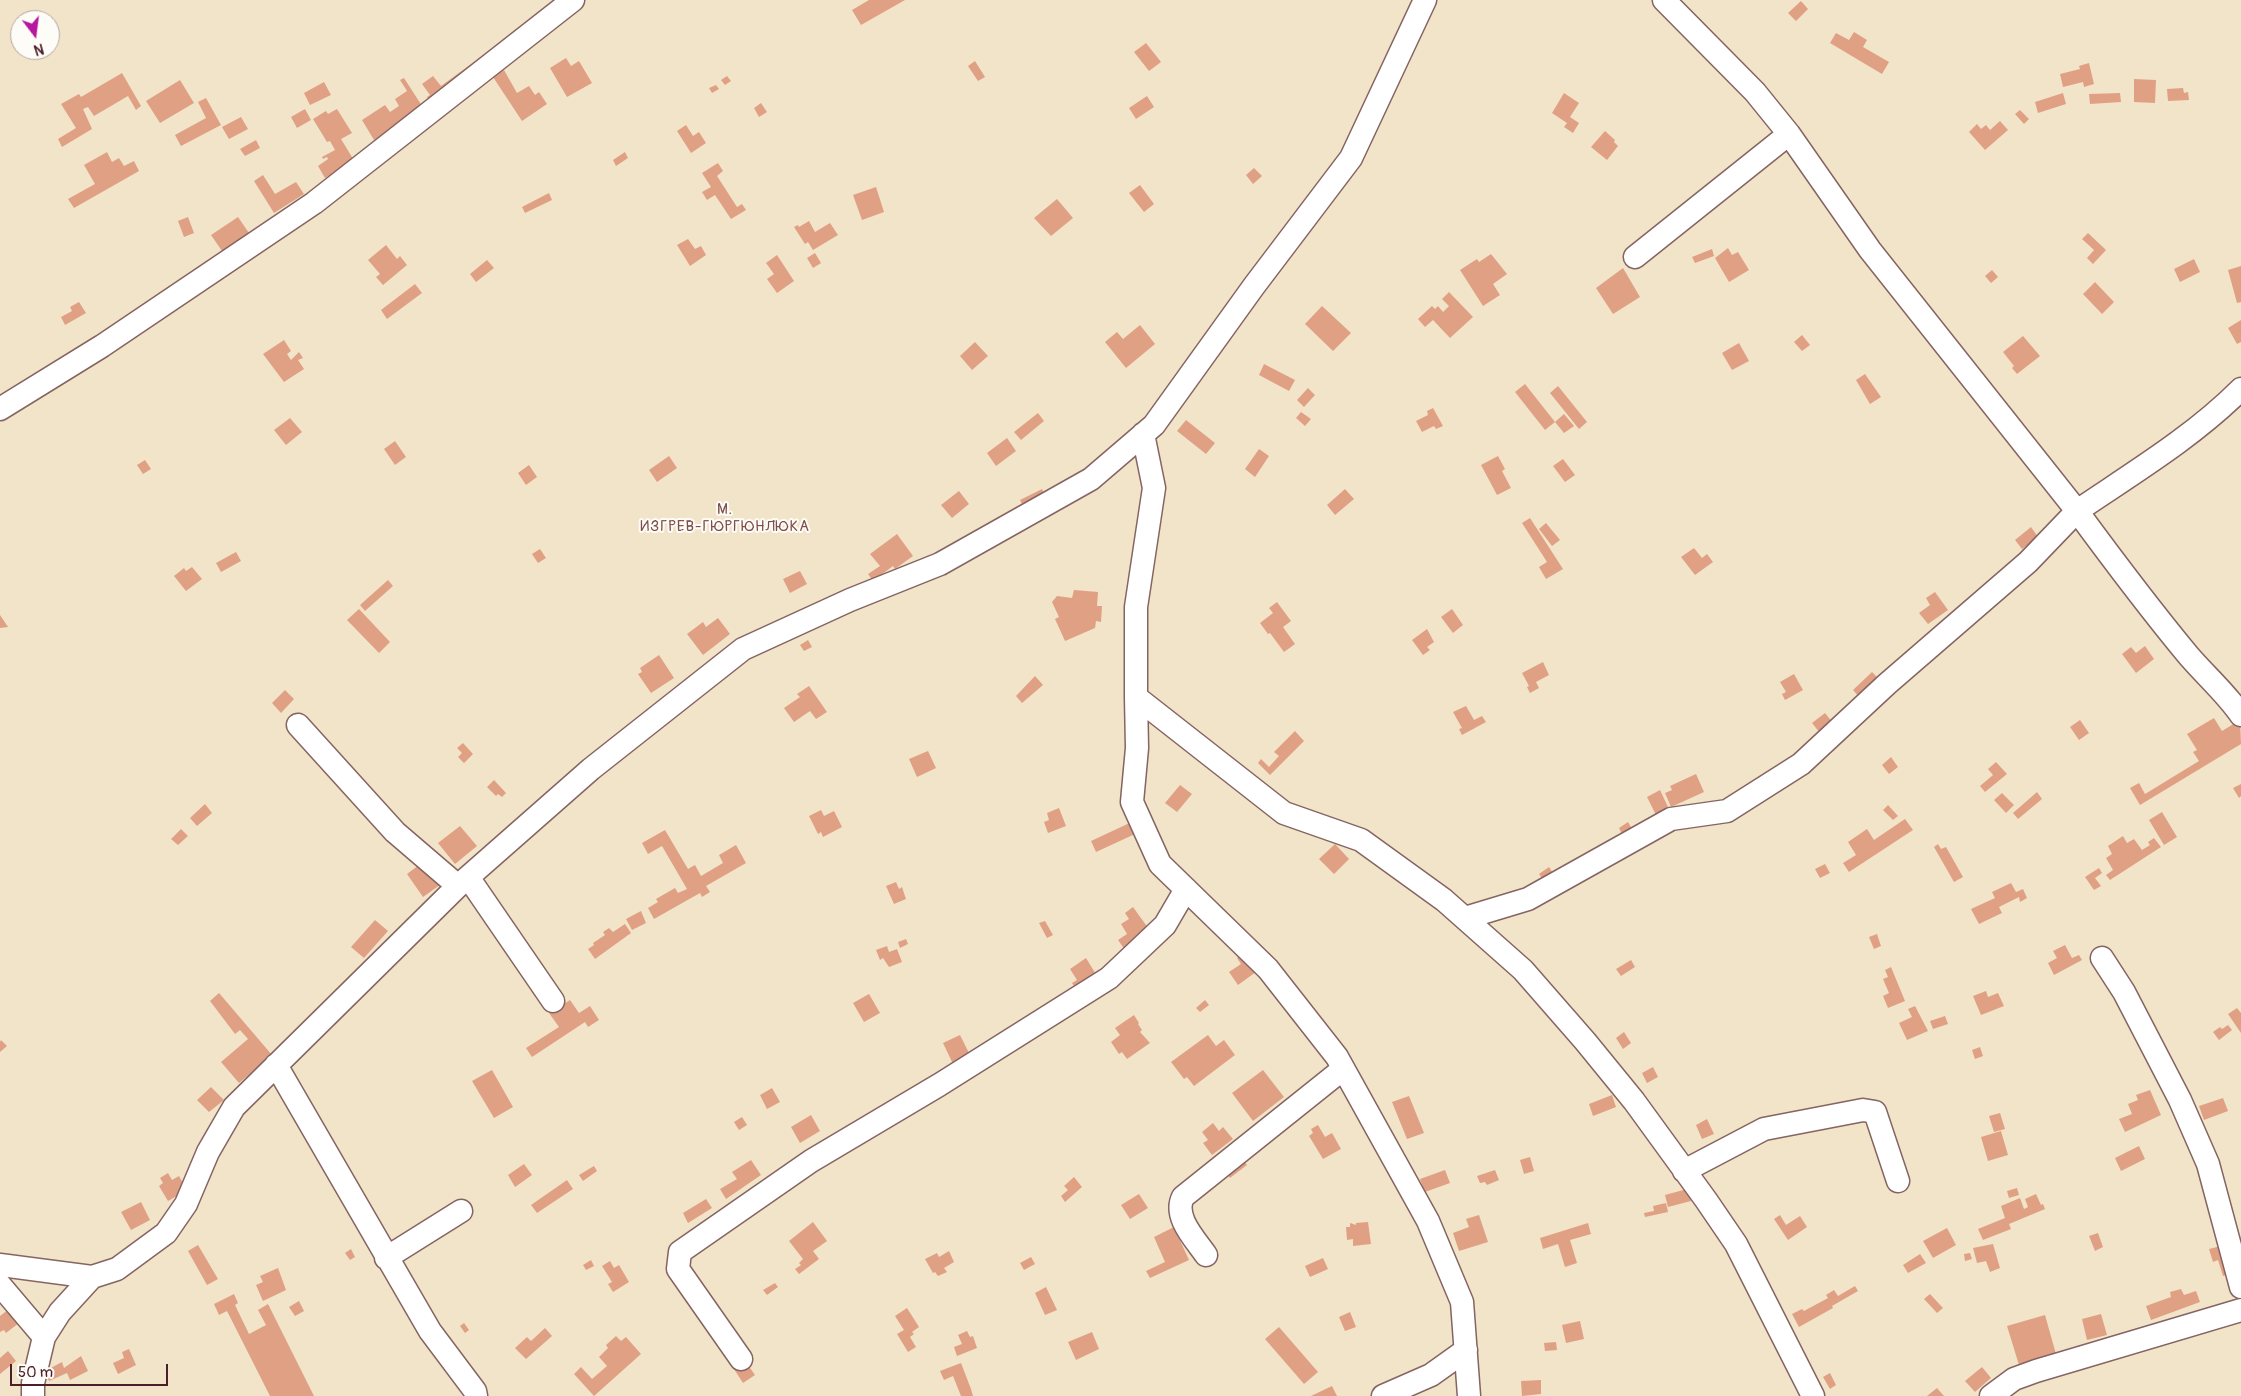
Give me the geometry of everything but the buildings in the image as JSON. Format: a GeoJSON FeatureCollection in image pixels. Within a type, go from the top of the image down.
{"type":"FeatureCollection","features":[{"type":"Feature","properties":{"kind":"street"},"geometry":{"type":"LineString","coordinates":[[0,409],[102,346],[314,202],[573,0]]}},
{"type":"Feature","properties":{"kind":"street"},"geometry":{"type":"LineString","coordinates":[[0,1265],[92,1277],[117,1269],[166,1233],[186,1204],[208,1152],[234,1107],[463,882],[591,769],[743,649],[850,600],[940,564],[1091,479],[1143,434],[1154,424],[1254,286],[1351,158],[1425,0]]}},
{"type":"Feature","properties":{"kind":"street"},"geometry":{"type":"LineString","coordinates":[[1664,0],[1756,92],[1789,134],[1870,250],[2077,511],[2146,604],[2189,656],[2232,703],[2241,716]]}},
{"type":"Feature","properties":{"kind":"street"},"geometry":{"type":"LineString","coordinates":[[1635,257],[1789,134]]}},
{"type":"Feature","properties":{"kind":"street"},"geometry":{"type":"LineString","coordinates":[[1465,918],[1528,899],[1671,819],[1727,811],[1801,764],[1887,684],[2028,562],[2077,511],[2155,458],[2225,405],[2241,389]]}},
{"type":"Feature","properties":{"kind":"street"},"geometry":{"type":"LineString","coordinates":[[1143,434],[1154,488],[1136,607],[1137,748],[1132,802],[1160,864],[1268,969],[1337,1057],[1428,1221],[1462,1302],[1469,1396]]}},
{"type":"Feature","properties":{"kind":"street"},"geometry":{"type":"LineString","coordinates":[[1136,697],[1284,814],[1361,840],[1444,900],[1523,970],[1634,1101],[1736,1244],[1813,1396]]}},
{"type":"Feature","properties":{"kind":"street"},"geometry":{"type":"LineString","coordinates":[[298,725],[395,832],[463,882],[553,1001]]}},
{"type":"Feature","properties":{"kind":"street"},"geometry":{"type":"LineString","coordinates":[[741,1359],[678,1269],[680,1252],[811,1161],[939,1085],[1109,978],[1165,925],[1186,889]]}},
{"type":"Feature","properties":{"kind":"street"},"geometry":{"type":"LineString","coordinates":[[2102,958],[2124,992],[2180,1100],[2208,1164],[2241,1287]]}},
{"type":"Feature","properties":{"kind":"street"},"geometry":{"type":"LineString","coordinates":[[276,1065],[386,1258],[430,1331],[475,1391],[476,1396]]}},
{"type":"Feature","properties":{"kind":"street"},"geometry":{"type":"LineString","coordinates":[[1206,1255],[1182,1218],[1180,1204],[1183,1197],[1343,1069]]}},
{"type":"Feature","properties":{"kind":"street"},"geometry":{"type":"LineString","coordinates":[[1684,1171],[1764,1129],[1863,1110],[1875,1112],[1898,1181]]}},
{"type":"Feature","properties":{"kind":"street"},"geometry":{"type":"LineString","coordinates":[[386,1258],[461,1211]]}},
{"type":"Feature","properties":{"kind":"street"},"geometry":{"type":"LineString","coordinates":[[34,1396],[33,1383],[44,1337],[60,1312],[92,1277]]}},
{"type":"Feature","properties":{"kind":"street"},"geometry":{"type":"LineString","coordinates":[[0,1285],[44,1337]]}},
{"type":"Feature","properties":{"kind":"street"},"geometry":{"type":"LineString","coordinates":[[1992,1396],[2014,1379],[2036,1370],[2241,1310]]}},
{"type":"Feature","properties":{"kind":"street"},"geometry":{"type":"LineString","coordinates":[[1383,1396],[1431,1375],[1466,1350]]}},
{"type":"Feature","properties":{"kind":"district","name":"М. ИЗГРЕВ-ГЮРГЮНЛЮКА"},"geometry":{"type":"Point","coordinates":[725,518]}}]}
